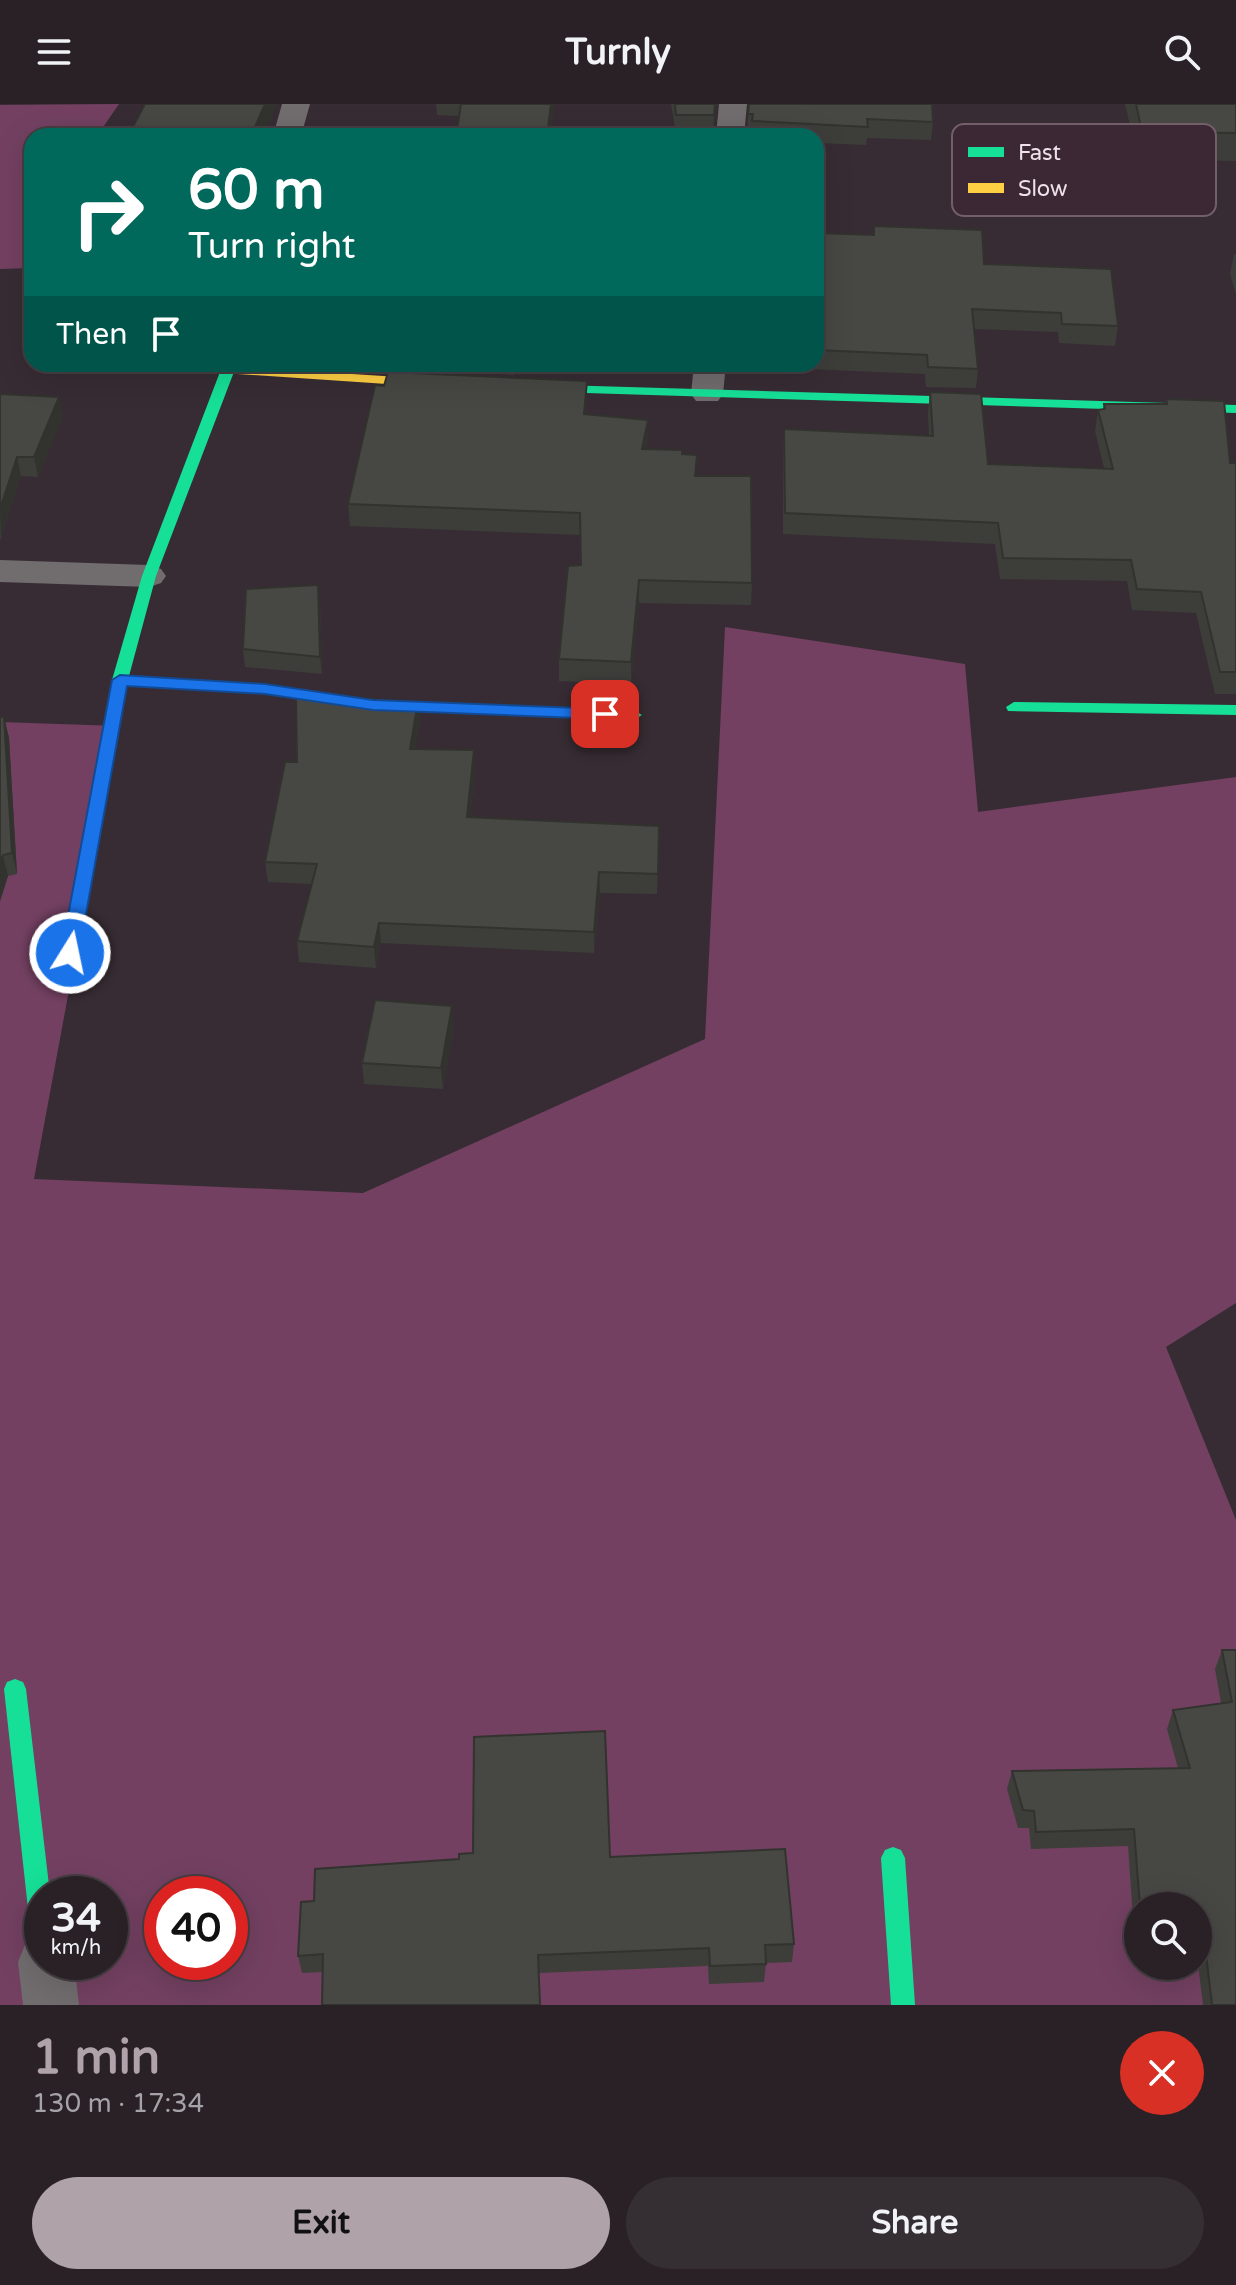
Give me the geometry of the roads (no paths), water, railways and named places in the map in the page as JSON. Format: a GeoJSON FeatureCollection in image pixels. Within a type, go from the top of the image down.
{"type":"FeatureCollection","features":[{"type":"Feature","properties":{"kind":"street"},"geometry":{"type":"LineString","coordinates":[[289,128],[296,104]]}},
{"type":"Feature","properties":{"kind":"street"},"geometry":{"type":"LineString","coordinates":[[731,128],[733,104]]}},
{"type":"Feature","properties":{"kind":"street"},"geometry":{"type":"LineString","coordinates":[[70,953],[120,680],[149,576],[227,372]]}},
{"type":"Feature","properties":{"kind":"street"},"geometry":{"type":"LineString","coordinates":[[293,372],[471,386]]}},
{"type":"Feature","properties":{"kind":"street"},"geometry":{"type":"LineString","coordinates":[[502,387],[708,379],[1236,409]]}},
{"type":"Feature","properties":{"kind":"street"},"geometry":{"type":"LineString","coordinates":[[0,571],[149,576]]}},
{"type":"Feature","properties":{"kind":"street"},"geometry":{"type":"LineString","coordinates":[[120,680],[265,689],[373,705],[634,715]]}},
{"type":"Feature","properties":{"kind":"street"},"geometry":{"type":"LineString","coordinates":[[1014,707],[1236,710]]}},
{"type":"Feature","properties":{"kind":"street"},"geometry":{"type":"LineString","coordinates":[[15,1689],[36,1876]]}},
{"type":"Feature","properties":{"kind":"street"},"geometry":{"type":"LineString","coordinates":[[893,1858],[903,2005]]}},
{"type":"Feature","properties":{"kind":"street"},"geometry":{"type":"LineString","coordinates":[[48,1980],[51,2005]]}}]}
